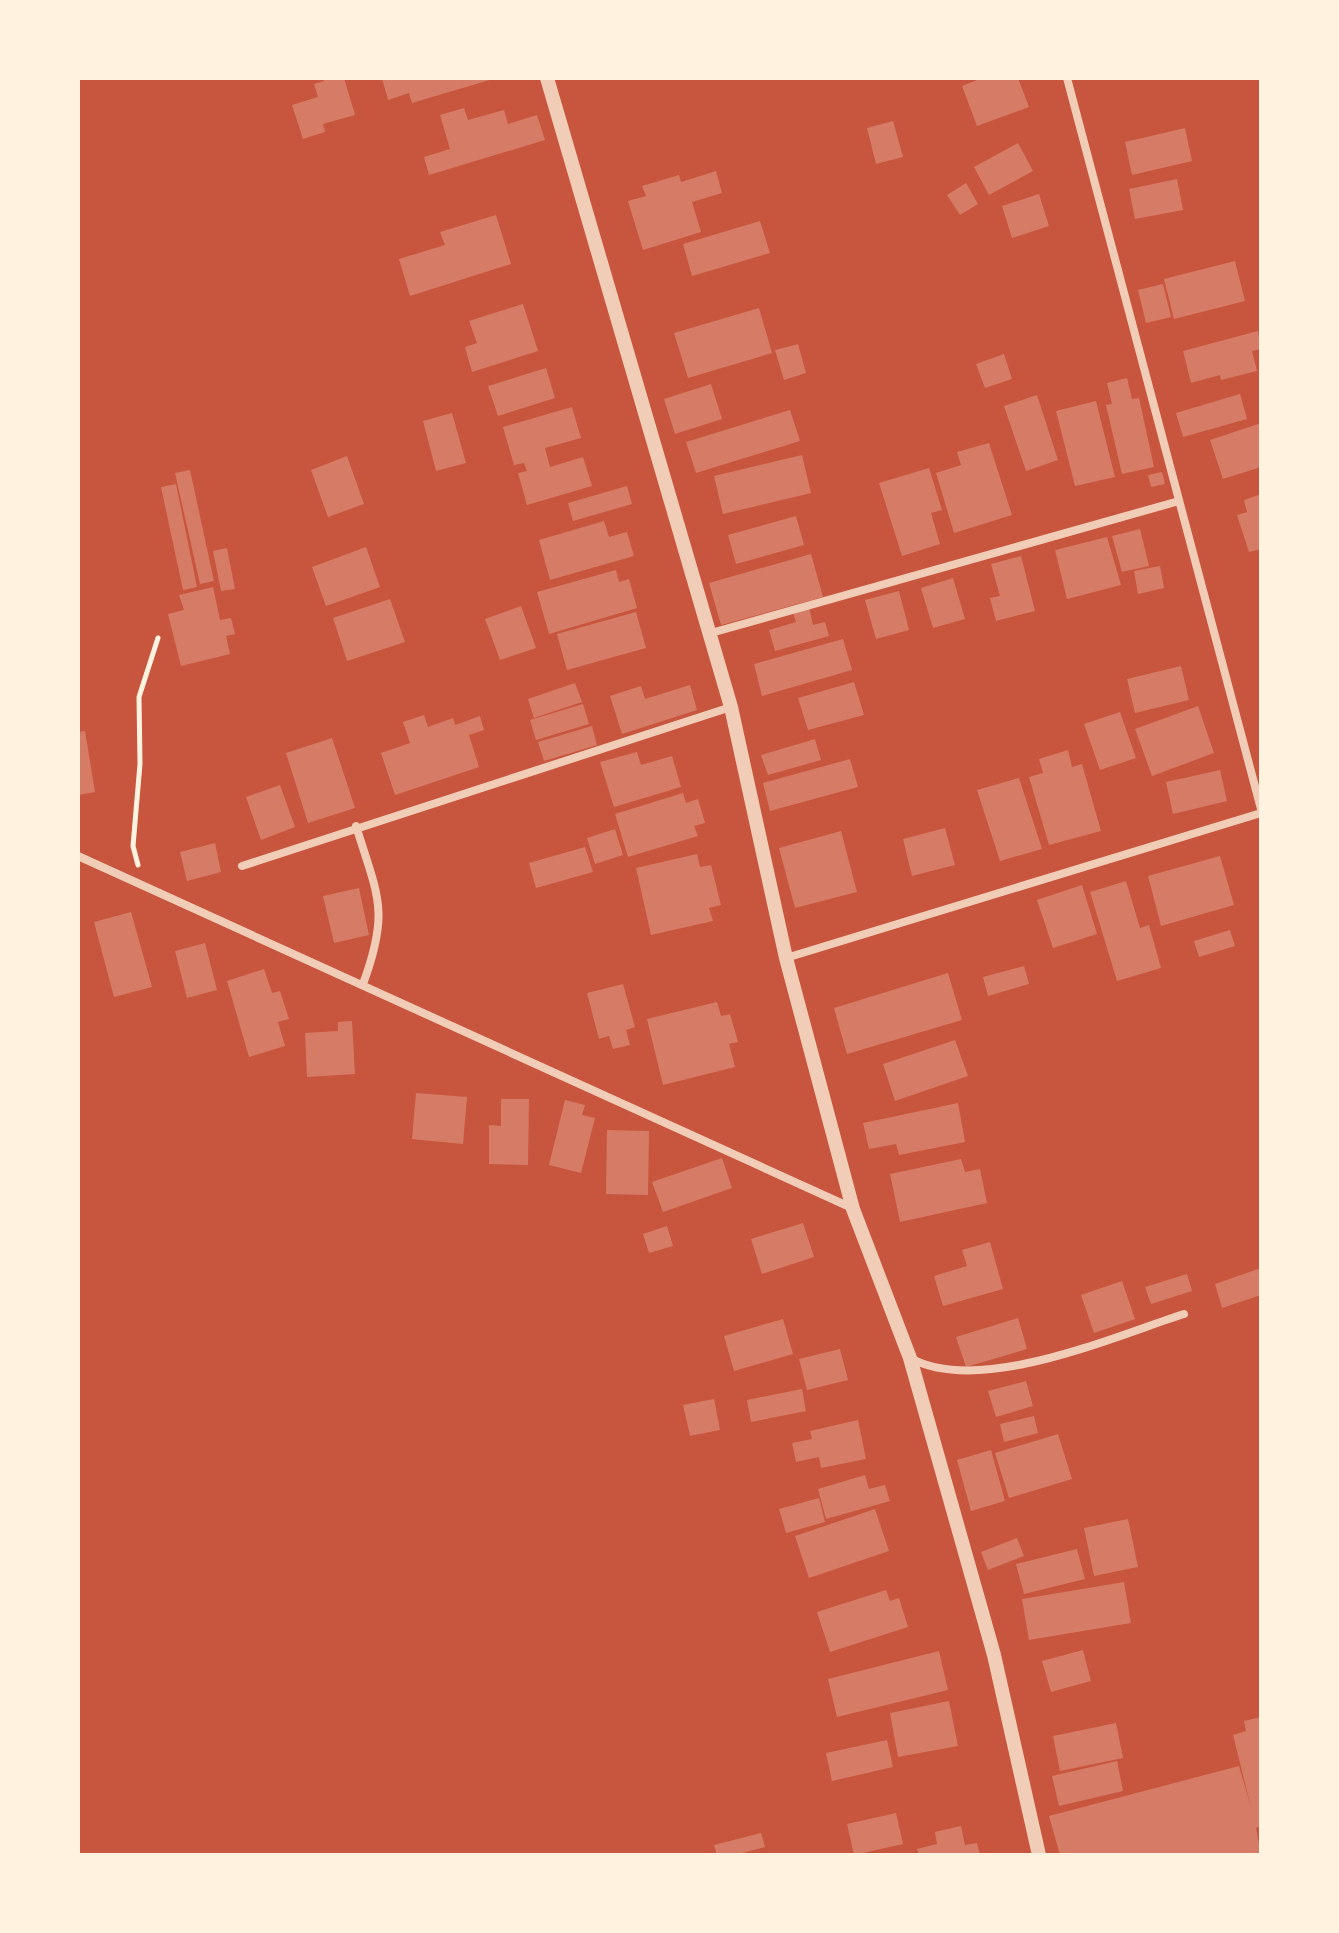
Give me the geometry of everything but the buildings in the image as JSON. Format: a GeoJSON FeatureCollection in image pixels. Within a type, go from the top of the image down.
{"type":"FeatureCollection","features":[{"type":"Feature","properties":{"kind":"street"},"geometry":{"type":"LineString","coordinates":[[547,78],[711,633],[731,707],[786,958],[853,1209],[910,1358],[994,1655],[1039,1855]]}},
{"type":"Feature","properties":{"kind":"street"},"geometry":{"type":"LineString","coordinates":[[786,958],[1261,811],[1067,78]]}},
{"type":"Feature","properties":{"kind":"street"},"geometry":{"type":"LineString","coordinates":[[711,633],[1179,501]]}},
{"type":"Feature","properties":{"kind":"street"},"geometry":{"type":"LineString","coordinates":[[242,866],[356,826],[731,707]]}},
{"type":"Feature","properties":{"kind":"street"},"geometry":{"type":"LineString","coordinates":[[356,826],[381,907],[377,945],[363,984]]}},
{"type":"Feature","properties":{"kind":"street"},"geometry":{"type":"LineString","coordinates":[[78,856],[853,1209]]}},
{"type":"Feature","properties":{"kind":"street"},"geometry":{"type":"LineString","coordinates":[[910,1358],[929,1369],[990,1371],[1016,1366],[1184,1314]]}},
{"type":"Feature","properties":{"kind":"path"},"geometry":{"type":"LineString","coordinates":[[143,885],[133,846],[140,764],[139,697],[158,638]]}}]}
